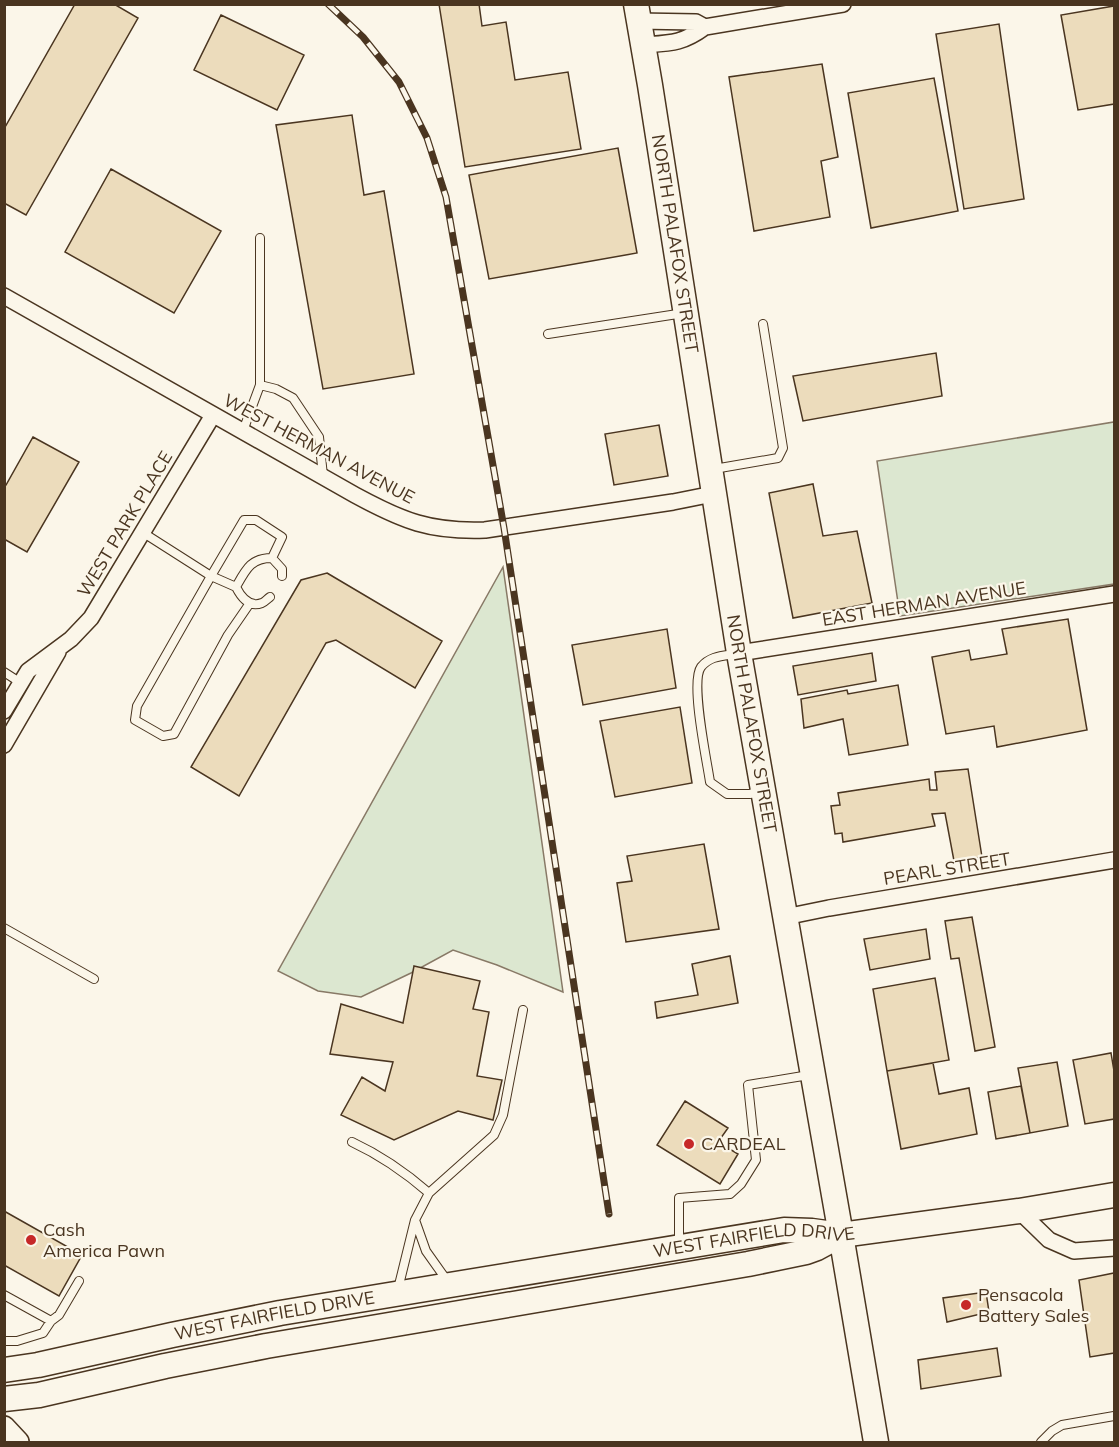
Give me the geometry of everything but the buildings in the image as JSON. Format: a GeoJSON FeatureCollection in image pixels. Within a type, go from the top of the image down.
{"type":"FeatureCollection","features":[{"type":"Feature","properties":{"kind":"main road","name":"NORTH PALAFOX STREET"},"geometry":{"type":"LineString","coordinates":[[637,13],[739,653],[842,1235],[876,1443]]}},
{"type":"Feature","properties":{"kind":"main road"},"geometry":{"type":"LineString","coordinates":[[842,1235],[1019,1211],[1114,1195]]}},
{"type":"Feature","properties":{"kind":"main road","name":"WEST FAIRFIELD DRIVE"},"geometry":{"type":"LineString","coordinates":[[4,1370],[38,1365],[280,1314],[784,1230],[812,1230],[842,1235]]}},
{"type":"Feature","properties":{"kind":"main road","name":"WEST FAIRFIELD DRIVE"},"geometry":{"type":"LineString","coordinates":[[4,1399],[39,1395],[266,1346],[748,1264],[806,1252],[842,1235]]}},
{"type":"Feature","properties":{"kind":"main road"},"geometry":{"type":"LineString","coordinates":[[4,1427],[18,1443]]}},
{"type":"Feature","properties":{"kind":"street"},"geometry":{"type":"LineString","coordinates":[[642,45],[682,40],[705,27],[843,4]]}},
{"type":"Feature","properties":{"kind":"street"},"geometry":{"type":"LineString","coordinates":[[637,13],[696,22],[705,27]]}},
{"type":"Feature","properties":{"kind":"street","name":"WEST HERMAN AVENUE"},"geometry":{"type":"LineString","coordinates":[[4,296],[385,511],[427,526],[462,531],[524,525],[672,502],[712,482]]}},
{"type":"Feature","properties":{"kind":"street","name":"WEST PARK PLACE"},"geometry":{"type":"LineString","coordinates":[[4,711],[28,671],[71,639],[91,618],[213,415]]}},
{"type":"Feature","properties":{"kind":"street","name":"EAST HERMAN AVENUE"},"geometry":{"type":"LineString","coordinates":[[739,653],[1114,594]]}},
{"type":"Feature","properties":{"kind":"street","name":"WEST PARK PLACE"},"geometry":{"type":"LineString","coordinates":[[4,745],[61,647]]}},
{"type":"Feature","properties":{"kind":"street","name":"PEARL STREET"},"geometry":{"type":"LineString","coordinates":[[785,917],[1114,860]]}},
{"type":"Feature","properties":{"kind":"street"},"geometry":{"type":"LineString","coordinates":[[1019,1211],[1049,1240],[1074,1251],[1114,1248]]}},
{"type":"Feature","properties":{"kind":"lane"},"geometry":{"type":"LineString","coordinates":[[243,431],[260,385],[260,238]]}},
{"type":"Feature","properties":{"kind":"lane"},"geometry":{"type":"LineString","coordinates":[[548,334],[685,313]]}},
{"type":"Feature","properties":{"kind":"lane"},"geometry":{"type":"LineString","coordinates":[[712,482],[778,458],[783,448],[763,324]]}},
{"type":"Feature","properties":{"kind":"lane"},"geometry":{"type":"LineString","coordinates":[[260,385],[276,389],[292,398],[319,437],[324,477]]}},
{"type":"Feature","properties":{"kind":"lane"},"geometry":{"type":"LineString","coordinates":[[250,603],[228,635],[174,734],[163,736],[135,720],[137,706],[244,520],[256,520],[282,537],[272,558]]}},
{"type":"Feature","properties":{"kind":"lane"},"geometry":{"type":"LineString","coordinates":[[142,532],[211,576],[236,587],[241,597],[250,603],[262,603],[270,597]]}},
{"type":"Feature","properties":{"kind":"lane"},"geometry":{"type":"LineString","coordinates":[[236,587],[251,564],[261,558],[272,558],[282,569],[282,576]]}},
{"type":"Feature","properties":{"kind":"lane"},"geometry":{"type":"LineString","coordinates":[[739,653],[710,658],[699,669],[697,693],[710,782],[727,794],[750,794],[763,790]]}},
{"type":"Feature","properties":{"kind":"lane"},"geometry":{"type":"LineString","coordinates":[[4,672],[21,683]]}},
{"type":"Feature","properties":{"kind":"lane"},"geometry":{"type":"LineString","coordinates":[[4,928],[94,979]]}},
{"type":"Feature","properties":{"kind":"lane"},"geometry":{"type":"LineString","coordinates":[[397,1294],[415,1220],[429,1193],[494,1135],[500,1124],[523,1010]]}},
{"type":"Feature","properties":{"kind":"lane"},"geometry":{"type":"LineString","coordinates":[[679,1248],[680,1198],[730,1194],[741,1184],[756,1160],[748,1085],[813,1074]]}},
{"type":"Feature","properties":{"kind":"lane"},"geometry":{"type":"LineString","coordinates":[[352,1142],[401,1170],[429,1193]]}},
{"type":"Feature","properties":{"kind":"lane"},"geometry":{"type":"LineString","coordinates":[[415,1220],[426,1251],[450,1286]]}},
{"type":"Feature","properties":{"kind":"lane"},"geometry":{"type":"LineString","coordinates":[[4,1341],[16,1341],[43,1333],[51,1321],[59,1315],[79,1281]]}},
{"type":"Feature","properties":{"kind":"lane"},"geometry":{"type":"LineString","coordinates":[[4,1295],[51,1321]]}},
{"type":"Feature","properties":{"kind":"lane"},"geometry":{"type":"LineString","coordinates":[[1041,1443],[1052,1431],[1062,1425],[1114,1416]]}},
{"type":"Feature","properties":{"kind":"green space"},"geometry":{"type":"Polygon","coordinates":[[[1114,422],[1114,584],[900,616],[877,461],[1114,422]]]}},
{"type":"Feature","properties":{"kind":"green space"},"geometry":{"type":"Polygon","coordinates":[[[503,567],[563,992],[453,950],[361,997],[318,991],[278,971],[503,567]]]}},
{"type":"Feature","properties":{"kind":"railway"},"geometry":{"type":"LineString","coordinates":[[328,4],[363,37],[399,82],[427,138],[446,197],[504,528],[609,1214]]}},
{"type":"Feature","properties":{"kind":"place","name":"CARDEAL"},"geometry":{"type":"Point","coordinates":[689,1144]}},
{"type":"Feature","properties":{"kind":"place","name":"Cash America Pawn"},"geometry":{"type":"Point","coordinates":[31,1240]}},
{"type":"Feature","properties":{"kind":"place","name":"Pensacola Battery Sales"},"geometry":{"type":"Point","coordinates":[966,1305]}}]}
